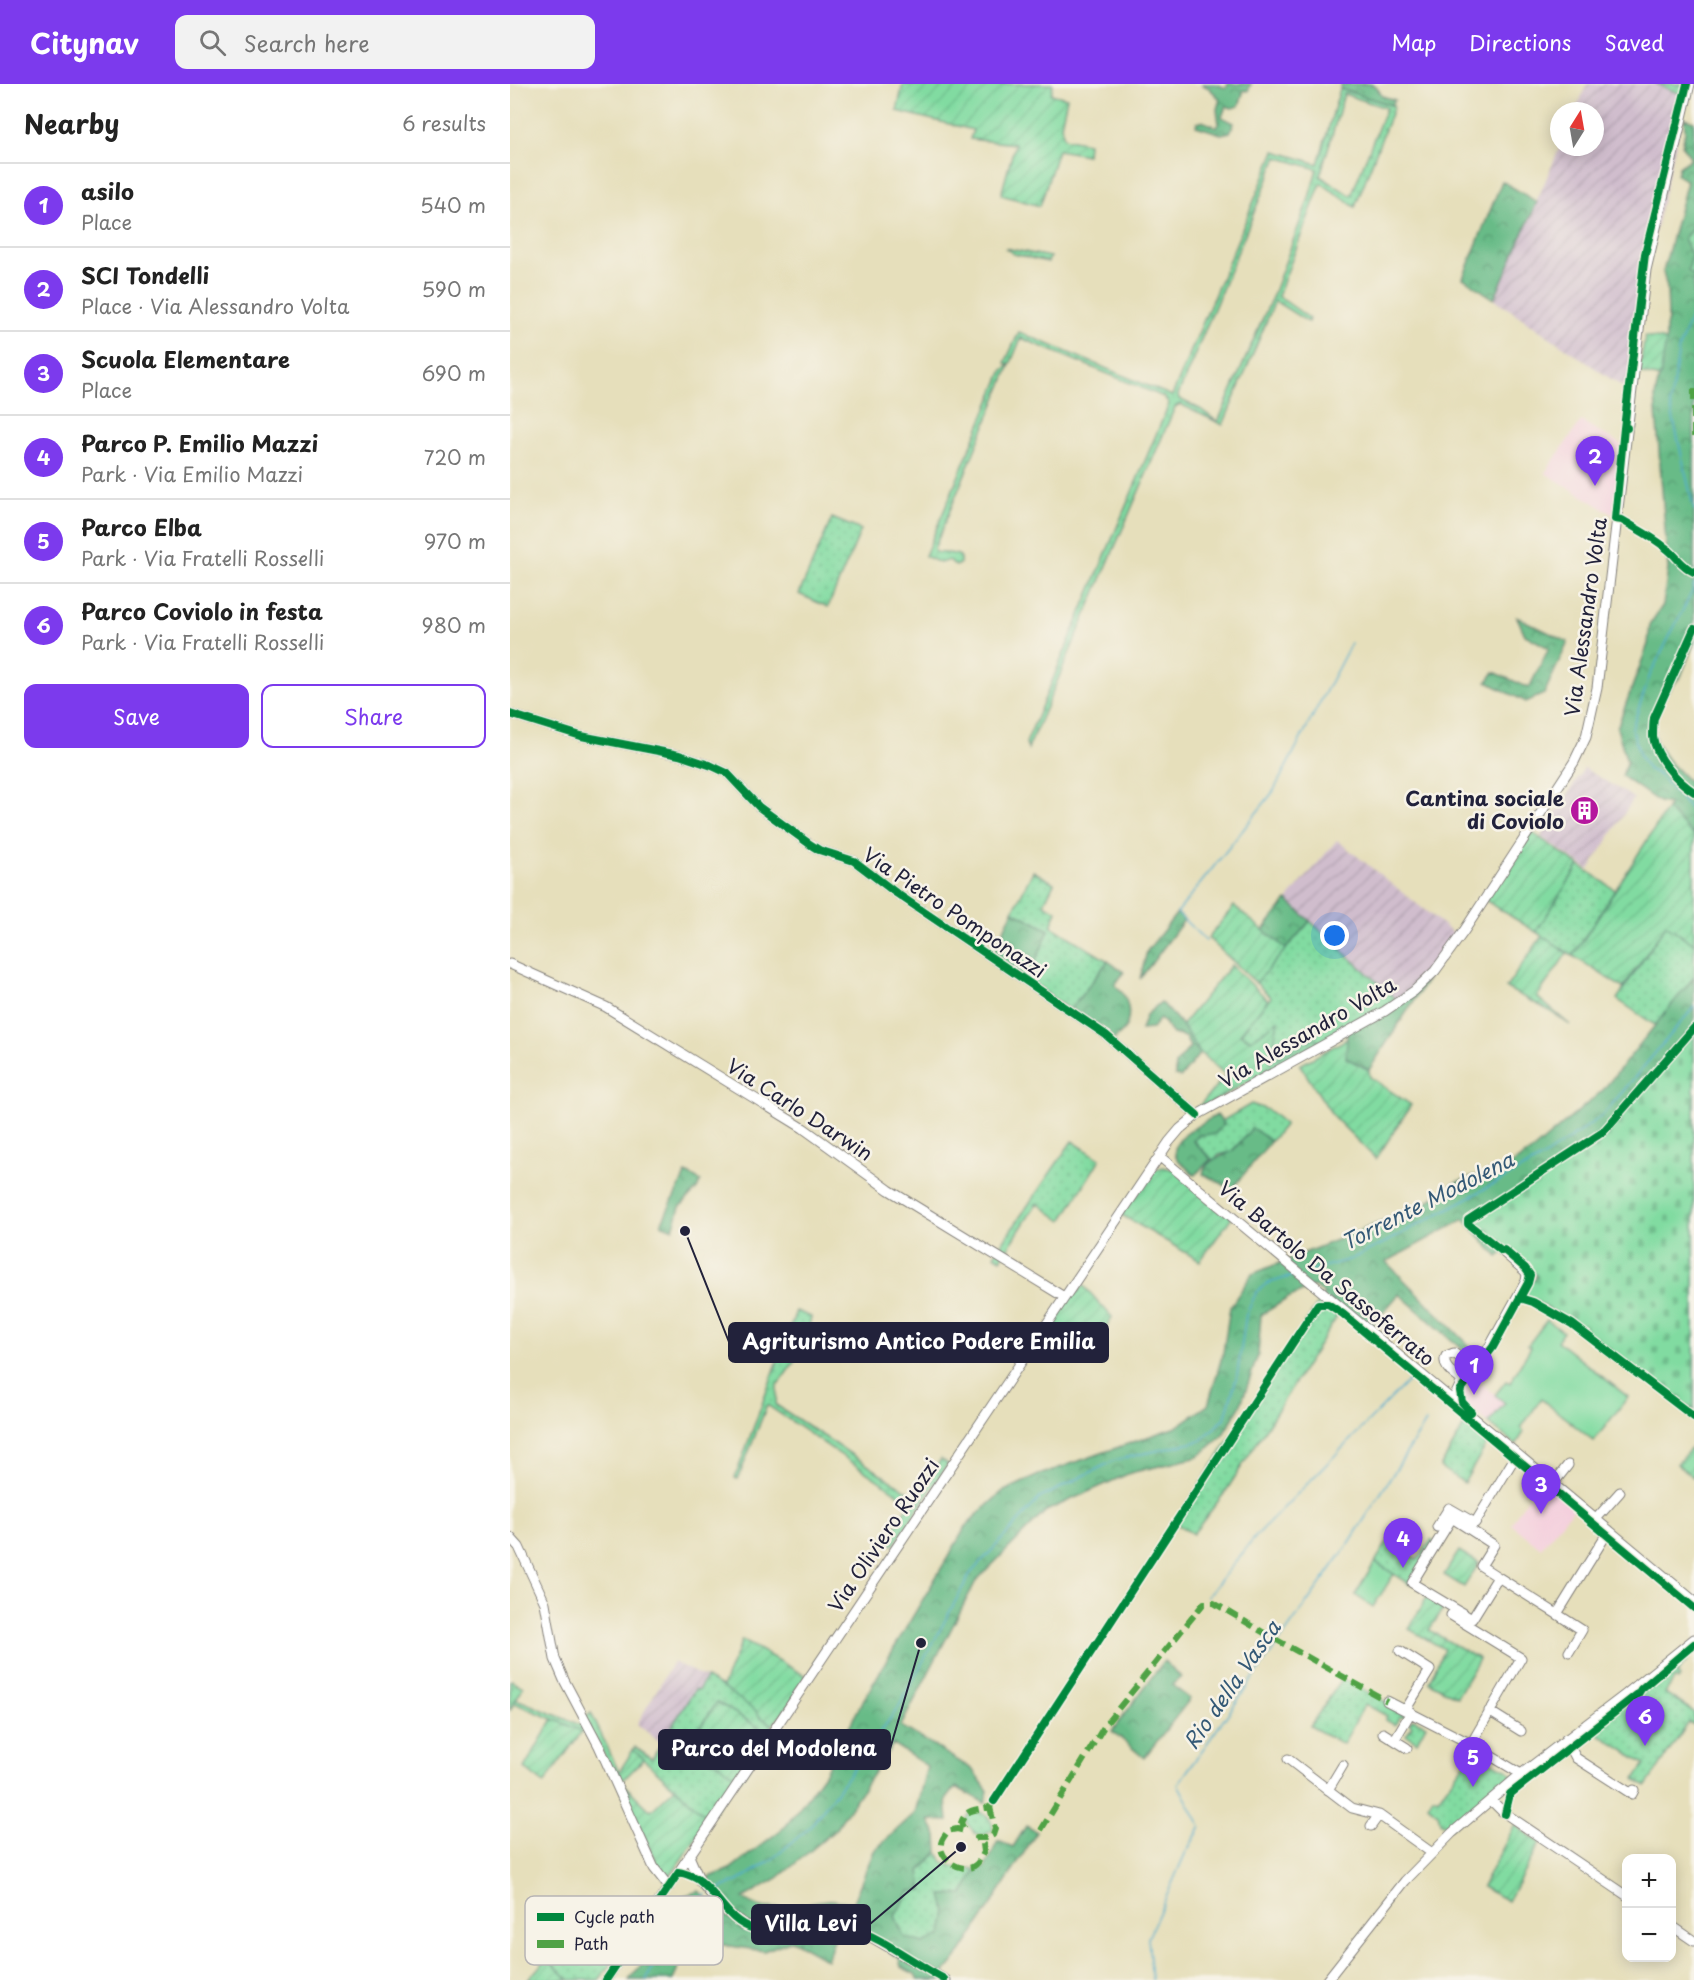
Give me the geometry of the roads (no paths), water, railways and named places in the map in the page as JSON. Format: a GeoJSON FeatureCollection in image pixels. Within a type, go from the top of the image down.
{"type":"FeatureCollection","features":[{"type":"Feature","properties":{"kind":"street","name":"Via Alessandro Volta"},"geometry":{"type":"LineString","coordinates":[[1197,1115],[1402,1000],[1428,979],[1452,948],[1565,778],[1586,737],[1597,688],[1621,485],[1628,463],[1627,428],[1649,253],[1690,84]]}},
{"type":"Feature","properties":{"kind":"street","name":"Via Pietro Pomponazzi"},"geometry":{"type":"LineString","coordinates":[[510,714],[582,736],[679,755],[721,770],[732,778],[759,807],[811,845],[819,850],[854,861],[904,898],[1106,1035],[1197,1115]]}},
{"type":"Feature","properties":{"kind":"street","name":"Via Carlo Darwin"},"geometry":{"type":"LineString","coordinates":[[510,964],[612,1011],[803,1128],[889,1190],[1064,1297]]}},
{"type":"Feature","properties":{"kind":"street","name":"Via Oliviero Ruozzi"},"geometry":{"type":"LineString","coordinates":[[663,1896],[1159,1156],[1180,1130],[1197,1115]]}},
{"type":"Feature","properties":{"kind":"street","name":"Via Bartolo Da Sassoferrato"},"geometry":{"type":"LineString","coordinates":[[1159,1156],[1694,1601]]}},
{"type":"Feature","properties":{"kind":"street"},"geometry":{"type":"LineString","coordinates":[[1453,1400],[1462,1381],[1490,1346],[1527,1278],[1522,1267],[1502,1251]]}},
{"type":"Feature","properties":{"kind":"street"},"geometry":{"type":"LineString","coordinates":[[1462,1381],[1446,1367],[1444,1361],[1446,1356],[1454,1353],[1473,1368]]}},
{"type":"Feature","properties":{"kind":"street"},"geometry":{"type":"LineString","coordinates":[[1437,1527],[1449,1508],[1475,1523],[1517,1454]]}},
{"type":"Feature","properties":{"kind":"street"},"geometry":{"type":"LineString","coordinates":[[1553,1484],[1568,1465]]}},
{"type":"Feature","properties":{"kind":"street"},"geometry":{"type":"LineString","coordinates":[[1596,1519],[1620,1492]]}},
{"type":"Feature","properties":{"kind":"street"},"geometry":{"type":"LineString","coordinates":[[1498,1577],[1472,1619],[1412,1582],[1452,1518],[1494,1545],[1481,1566],[1582,1630],[1569,1652]]}},
{"type":"Feature","properties":{"kind":"street"},"geometry":{"type":"LineString","coordinates":[[1557,1614],[1610,1530]]}},
{"type":"Feature","properties":{"kind":"street"},"geometry":{"type":"LineString","coordinates":[[510,1537],[519,1547],[545,1603],[555,1659],[564,1680],[599,1746],[654,1868],[669,1887]]}},
{"type":"Feature","properties":{"kind":"street"},"geometry":{"type":"LineString","coordinates":[[1451,1615],[1521,1658],[1471,1744]]}},
{"type":"Feature","properties":{"kind":"street"},"geometry":{"type":"LineString","coordinates":[[1327,1980],[1381,1910],[1432,1853],[1521,1774],[1694,1639]]}},
{"type":"Feature","properties":{"kind":"street"},"geometry":{"type":"LineString","coordinates":[[1684,1648],[1694,1655]]}},
{"type":"Feature","properties":{"kind":"street"},"geometry":{"type":"LineString","coordinates":[[1395,1739],[1430,1670],[1400,1650]]}},
{"type":"Feature","properties":{"kind":"street"},"geometry":{"type":"LineString","coordinates":[[1387,1701],[1471,1744],[1521,1774]]}},
{"type":"Feature","properties":{"kind":"street"},"geometry":{"type":"LineString","coordinates":[[1489,1711],[1521,1731]]}},
{"type":"Feature","properties":{"kind":"street"},"geometry":{"type":"LineString","coordinates":[[1383,1733],[1407,1748]]}},
{"type":"Feature","properties":{"kind":"street"},"geometry":{"type":"LineString","coordinates":[[1566,1739],[1576,1758],[1632,1794],[1634,1790]]}},
{"type":"Feature","properties":{"kind":"street"},"geometry":{"type":"LineString","coordinates":[[1288,1759],[1352,1808],[1379,1815],[1432,1853]]}},
{"type":"Feature","properties":{"kind":"street"},"geometry":{"type":"LineString","coordinates":[[1328,1790],[1343,1765]]}},
{"type":"Feature","properties":{"kind":"street"},"geometry":{"type":"LineString","coordinates":[[1491,1800],[1503,1812],[1622,1892]]}},
{"type":"Feature","properties":{"kind":"street"},"geometry":{"type":"LineString","coordinates":[[1371,1826],[1379,1815]]}},
{"type":"Feature","properties":{"kind":"street"},"geometry":{"type":"LineString","coordinates":[[689,1856],[700,1881],[713,1896]]}},
{"type":"Feature","properties":{"kind":"street"},"geometry":{"type":"LineString","coordinates":[[679,1872],[700,1881]]}},
{"type":"Feature","properties":{"kind":"street"},"geometry":{"type":"LineString","coordinates":[[723,1908],[744,1924],[765,1931],[846,1928],[862,1932],[946,1980]]}},
{"type":"Feature","properties":{"kind":"street"},"geometry":{"type":"LineString","coordinates":[[1676,1929],[1694,1941]]}},
{"type":"Feature","properties":{"kind":"street","name":"Via Oliviero Ruozzi"},"geometry":{"type":"LineString","coordinates":[[606,1980],[616,1965]]}},
{"type":"Feature","properties":{"kind":"waterway","name":"Torrente Modolena"},"geometry":{"type":"LineString","coordinates":[[1694,309],[1679,347],[1670,404],[1694,510]]}},
{"type":"Feature","properties":{"kind":"waterway","name":"Torrente Modolena"},"geometry":{"type":"LineString","coordinates":[[1694,584],[1650,675],[1632,728],[1640,756],[1648,769],[1659,775],[1694,813]]}},
{"type":"Feature","properties":{"kind":"waterway"},"geometry":{"type":"LineString","coordinates":[[1206,941],[1177,913],[1273,792],[1351,643]]}},
{"type":"Feature","properties":{"kind":"waterway","name":"Torrente Modolena"},"geometry":{"type":"LineString","coordinates":[[1305,1272],[1351,1259],[1542,1158],[1602,1116],[1694,1007]]}},
{"type":"Feature","properties":{"kind":"waterway","name":"Torrente Modolena"},"geometry":{"type":"LineString","coordinates":[[714,1891],[738,1881],[770,1861],[810,1827],[898,1708],[970,1574],[1040,1498],[1115,1460],[1200,1441],[1225,1418],[1237,1376],[1246,1315],[1256,1293],[1266,1284],[1295,1275]]}},
{"type":"Feature","properties":{"kind":"waterway"},"geometry":{"type":"LineString","coordinates":[[1207,1597],[1257,1535],[1414,1375]]}},
{"type":"Feature","properties":{"kind":"waterway","name":"Rio della Vasca"},"geometry":{"type":"LineString","coordinates":[[1152,1980],[1148,1938],[1185,1854],[1201,1827],[1178,1784],[1348,1545],[1426,1422]]}},
{"type":"Feature","properties":{"kind":"waterway","name":"Torrente Modolena"},"geometry":{"type":"LineString","coordinates":[[646,1980],[654,1965]]}},
{"type":"Feature","properties":{"kind":"place","name":"SCI Tondelli"},"geometry":{"type":"Point","coordinates":[1595,486]}},
{"type":"Feature","properties":{"kind":"place","name":"Cantina sociale di Coviolo"},"geometry":{"type":"Point","coordinates":[1585,810]}},
{"type":"Feature","properties":{"kind":"place","name":"Agriturismo Antico Podere Emilia"},"geometry":{"type":"Point","coordinates":[685,1231]}},
{"type":"Feature","properties":{"kind":"place","name":"asilo"},"geometry":{"type":"Point","coordinates":[1474,1395]}},
{"type":"Feature","properties":{"kind":"place","name":"Scuola Elementare"},"geometry":{"type":"Point","coordinates":[1541,1514]}},
{"type":"Feature","properties":{"kind":"place","name":"Parco P. Emilio Mazzi"},"geometry":{"type":"Point","coordinates":[1403,1568]}},
{"type":"Feature","properties":{"kind":"place","name":"Parco del Modolena"},"geometry":{"type":"Point","coordinates":[921,1643]}},
{"type":"Feature","properties":{"kind":"place","name":"Parco Coviolo in festa"},"geometry":{"type":"Point","coordinates":[1645,1746]}},
{"type":"Feature","properties":{"kind":"place","name":"Parco Elba"},"geometry":{"type":"Point","coordinates":[1473,1787]}},
{"type":"Feature","properties":{"kind":"place","name":"Villa Levi"},"geometry":{"type":"Point","coordinates":[961,1847]}}]}
